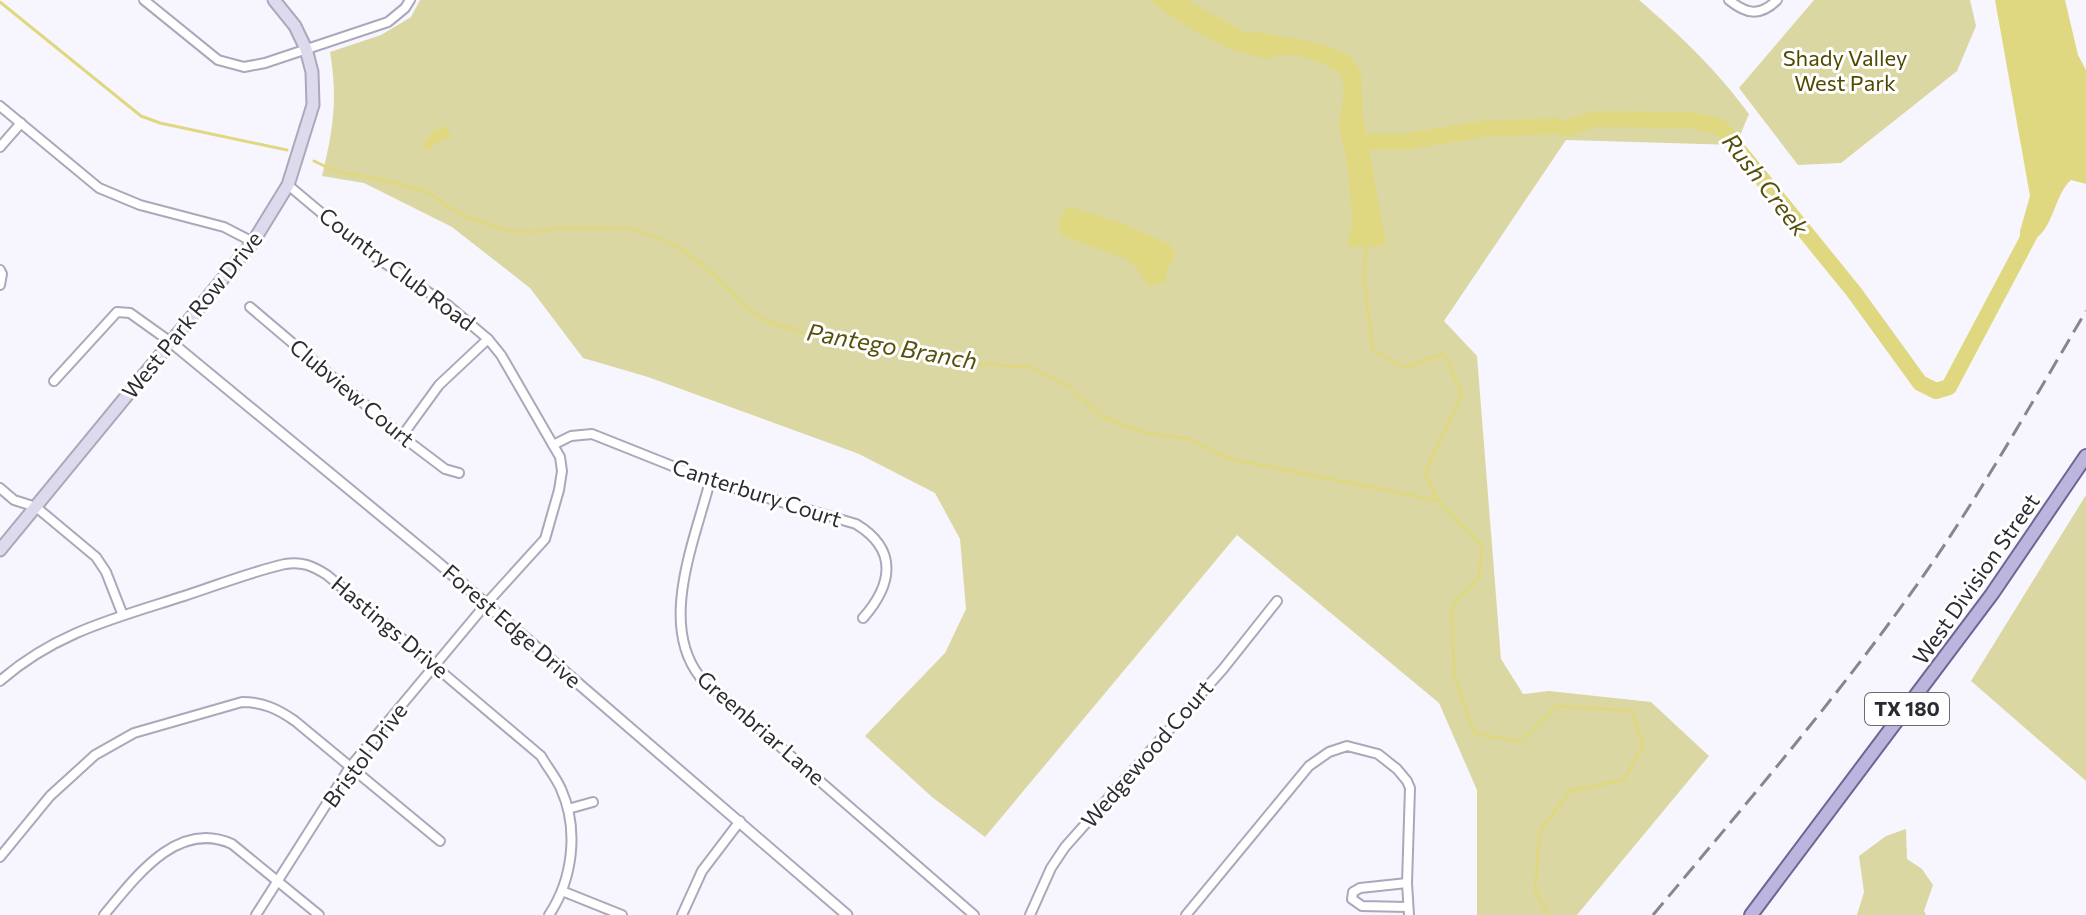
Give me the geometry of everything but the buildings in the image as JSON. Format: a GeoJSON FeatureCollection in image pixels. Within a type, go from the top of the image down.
{"type":"FeatureCollection","features":[{"type":"Feature","properties":{"kind":"main road"},"geometry":{"type":"LineString","coordinates":[[274,0],[295,26],[306,49]]}},
{"type":"Feature","properties":{"kind":"main road","name":"West Park Row Drive"},"geometry":{"type":"LineString","coordinates":[[0,550],[253,242],[288,185],[313,105],[312,72],[306,49]]}},
{"type":"Feature","properties":{"kind":"main road","name":"West Division Street"},"geometry":{"type":"LineString","coordinates":[[1751,915],[1922,690],[2086,456]]}},
{"type":"Feature","properties":{"kind":"street"},"geometry":{"type":"LineString","coordinates":[[144,0],[218,60],[244,67],[265,63],[388,22],[410,0]]}},
{"type":"Feature","properties":{"kind":"street"},"geometry":{"type":"LineString","coordinates":[[1729,0],[1744,12],[1753,13],[1769,8],[1777,0]]}},
{"type":"Feature","properties":{"kind":"street"},"geometry":{"type":"LineString","coordinates":[[0,106],[99,188],[140,205],[224,227],[253,242]]}},
{"type":"Feature","properties":{"kind":"street"},"geometry":{"type":"LineString","coordinates":[[0,147],[21,123]]}},
{"type":"Feature","properties":{"kind":"street","name":"Country Club Road"},"geometry":{"type":"LineString","coordinates":[[288,185],[368,252],[449,306],[488,339],[501,355],[562,462],[545,539],[486,604]]}},
{"type":"Feature","properties":{"kind":"street"},"geometry":{"type":"LineString","coordinates":[[0,270],[0,285]]}},
{"type":"Feature","properties":{"kind":"street","name":"Clubview Court"},"geometry":{"type":"LineString","coordinates":[[250,307],[402,436],[445,469],[459,473]]}},
{"type":"Feature","properties":{"kind":"street"},"geometry":{"type":"LineString","coordinates":[[54,381],[117,312],[130,313],[172,343]]}},
{"type":"Feature","properties":{"kind":"street"},"geometry":{"type":"LineString","coordinates":[[402,436],[439,385],[488,339]]}},
{"type":"Feature","properties":{"kind":"street","name":"Forest Edge Drive"},"geometry":{"type":"LineString","coordinates":[[172,343],[486,604],[847,915]]}},
{"type":"Feature","properties":{"kind":"street","name":"Canterbury Court"},"geometry":{"type":"LineString","coordinates":[[553,445],[571,436],[592,434],[710,481],[862,528],[883,553],[887,576],[883,591],[863,618]]}},
{"type":"Feature","properties":{"kind":"street","name":"Greenbriar Lane"},"geometry":{"type":"LineString","coordinates":[[710,481],[680,599],[680,624],[689,664],[700,677],[974,915]]}},
{"type":"Feature","properties":{"kind":"street"},"geometry":{"type":"LineString","coordinates":[[0,488],[14,500],[36,507],[96,557],[106,572],[122,613]]}},
{"type":"Feature","properties":{"kind":"street","name":"Hastings Drive"},"geometry":{"type":"LineString","coordinates":[[0,681],[16,667],[65,636],[122,613],[263,569],[301,562],[327,575],[541,756],[560,788],[568,809],[571,857],[562,891],[549,915]]}},
{"type":"Feature","properties":{"kind":"street","name":"Wedgewood Court"},"geometry":{"type":"LineString","coordinates":[[1030,915],[1051,868],[1065,847],[1223,669],[1277,601]]}},
{"type":"Feature","properties":{"kind":"street","name":"Bristol Drive"},"geometry":{"type":"LineString","coordinates":[[256,915],[350,767],[486,604]]}},
{"type":"Feature","properties":{"kind":"street"},"geometry":{"type":"LineString","coordinates":[[0,857],[50,796],[95,755],[134,733],[230,704],[256,702],[279,710],[440,841]]}},
{"type":"Feature","properties":{"kind":"street"},"geometry":{"type":"LineString","coordinates":[[1186,915],[1309,766],[1329,752],[1347,746],[1378,754],[1397,769],[1410,788],[1409,911],[1362,906],[1352,899],[1353,892],[1360,888],[1407,883]]}},
{"type":"Feature","properties":{"kind":"street"},"geometry":{"type":"LineString","coordinates":[[568,809],[593,802]]}},
{"type":"Feature","properties":{"kind":"street"},"geometry":{"type":"LineString","coordinates":[[682,915],[702,871],[740,821]]}},
{"type":"Feature","properties":{"kind":"street"},"geometry":{"type":"LineString","coordinates":[[104,915],[141,871],[168,849],[199,837],[218,837],[232,844],[319,915]]}},
{"type":"Feature","properties":{"kind":"street"},"geometry":{"type":"LineString","coordinates":[[562,891],[622,915]]}},
{"type":"Feature","properties":{"kind":"green space"},"geometry":{"type":"Polygon","coordinates":[[[420,0],[1639,0],[1697,54],[1749,114],[1736,145],[1566,140],[1444,321],[1477,356],[1501,659],[1523,694],[1549,691],[1651,702],[1709,756],[1577,915],[1477,915],[1477,790],[1439,703],[1237,535],[985,837],[932,797],[865,736],[945,653],[966,609],[960,539],[935,493],[859,454],[648,377],[583,358],[530,288],[452,227],[364,183],[322,176],[333,114],[334,84],[330,52],[381,35],[411,17],[420,0]]]}},
{"type":"Feature","properties":{"kind":"green space","name":"Shady Valley West Park"},"geometry":{"type":"Polygon","coordinates":[[[1814,0],[1970,0],[1976,26],[1957,71],[1841,163],[1798,165],[1739,88],[1814,0]]]}},
{"type":"Feature","properties":{"kind":"green space"},"geometry":{"type":"Polygon","coordinates":[[[2086,495],[2086,781],[1971,681],[2086,495]]]}},
{"type":"Feature","properties":{"kind":"green space"},"geometry":{"type":"Polygon","coordinates":[[[1906,829],[1907,859],[1922,869],[1933,885],[1924,911],[1926,915],[1857,915],[1864,892],[1859,856],[1886,836],[1906,829]]]}},
{"type":"Feature","properties":{"kind":"shaded area"},"geometry":{"type":"Polygon","coordinates":[[[1150,0],[1187,0],[1246,33],[1258,32],[1318,43],[1349,55],[1361,71],[1363,117],[1386,244],[1377,247],[1347,246],[1352,223],[1348,168],[1339,126],[1344,91],[1341,74],[1303,57],[1286,55],[1265,58],[1237,51],[1188,27],[1150,0]]]}},
{"type":"Feature","properties":{"kind":"shaded area"},"geometry":{"type":"Polygon","coordinates":[[[1995,0],[2065,0],[2078,55],[2086,70],[2086,184],[2071,180],[2042,233],[2025,243],[2020,240],[2020,231],[2030,196],[1995,0]]]}},
{"type":"Feature","properties":{"kind":"shaded area"},"geometry":{"type":"Polygon","coordinates":[[[447,126],[451,137],[434,144],[429,151],[422,146],[433,131],[447,126]]]}},
{"type":"Feature","properties":{"kind":"shaded area"},"geometry":{"type":"Polygon","coordinates":[[[1070,207],[1124,224],[1171,245],[1175,256],[1168,267],[1165,282],[1149,286],[1127,259],[1062,236],[1059,220],[1070,207]]]}},
{"type":"Feature","properties":{"kind":"waterway","name":"Pantego Branch"},"geometry":{"type":"LineString","coordinates":[[0,2],[141,116],[160,123],[287,150]]}},
{"type":"Feature","properties":{"kind":"waterway","name":"Rush Creek"},"geometry":{"type":"LineString","coordinates":[[1354,131],[1356,142],[1404,142],[1483,129],[1558,126],[1566,129],[1594,119],[1692,120],[1720,127],[1854,292],[1920,383],[1936,391],[1949,387],[2036,223]]}},
{"type":"Feature","properties":{"kind":"waterway","name":"Pantego Branch"},"geometry":{"type":"LineString","coordinates":[[314,161],[335,171],[428,192],[472,219],[510,231],[570,227],[631,229],[646,233],[682,249],[747,308],[766,321],[837,343],[880,341],[933,355],[952,354],[977,364],[1030,367],[1068,386],[1101,416],[1142,432],[1189,439],[1226,458],[1439,501]]}},
{"type":"Feature","properties":{"kind":"waterway","name":"Rush Creek"},"geometry":{"type":"LineString","coordinates":[[1366,245],[1364,280],[1373,350],[1405,368],[1444,354],[1462,394],[1425,473],[1439,501],[1482,546],[1479,578],[1452,606],[1454,675],[1475,734],[1521,741],[1556,706],[1632,711],[1643,745],[1624,780],[1570,791],[1540,831],[1535,890],[1548,915]]}},
{"type":"Feature","properties":{"kind":"railway"},"geometry":{"type":"LineString","coordinates":[[1653,915],[1798,740],[1935,559],[2086,311]]}}]}
